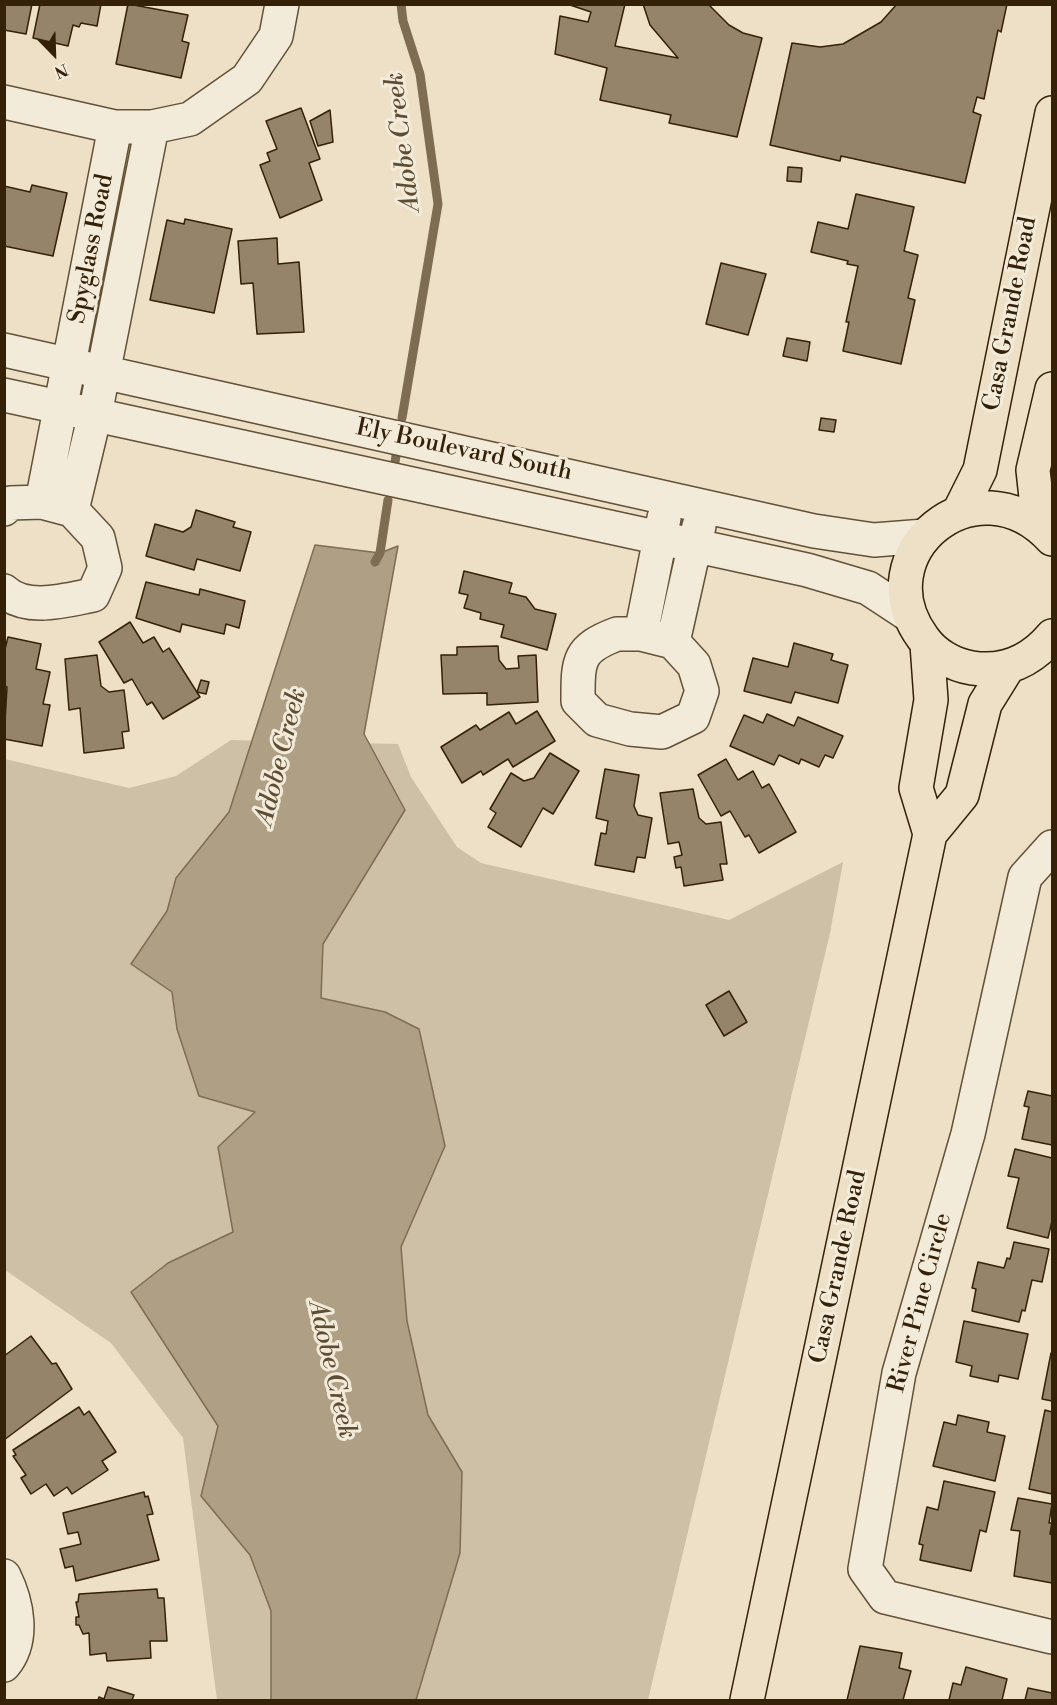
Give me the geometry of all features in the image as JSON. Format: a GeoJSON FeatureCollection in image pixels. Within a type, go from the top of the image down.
{"type":"FeatureCollection","features":[{"type":"Feature","properties":{"kind":"main road","name":"Casa Grande Road"},"geometry":{"type":"LineString","coordinates":[[959,512],[980,470],[1053,113]]}},
{"type":"Feature","properties":{"kind":"main road"},"geometry":{"type":"LineString","coordinates":[[1046,532],[1033,470],[1053,389]]}},
{"type":"Feature","properties":{"kind":"main road"},"geometry":{"type":"LineString","coordinates":[[1046,532],[1014,512],[986,507],[959,512],[940,522],[925,536],[910,560],[905,588],[909,615],[927,644],[944,658],[964,667],[986,670],[1008,667],[1026,661],[1049,644]]}},
{"type":"Feature","properties":{"kind":"main road","name":"Casa Grande Road"},"geometry":{"type":"LineString","coordinates":[[927,644],[931,700],[916,788],[930,834]]}},
{"type":"Feature","properties":{"kind":"main road","name":"Casa Grande Road"},"geometry":{"type":"LineString","coordinates":[[747,1701],[930,834],[962,795],[985,704],[1008,667]]}},
{"type":"Feature","properties":{"kind":"street"},"geometry":{"type":"LineString","coordinates":[[4,102],[115,127],[152,127],[190,118],[247,79],[276,36],[282,4]]}},
{"type":"Feature","properties":{"kind":"street","name":"Spyglass Road"},"geometry":{"type":"LineString","coordinates":[[57,506],[62,407],[115,127]]}},
{"type":"Feature","properties":{"kind":"street","name":"Spyglass Road"},"geometry":{"type":"LineString","coordinates":[[57,506],[95,414],[152,127]]}},
{"type":"Feature","properties":{"kind":"street","name":"Ely Boulevard South"},"geometry":{"type":"LineString","coordinates":[[4,350],[840,535],[874,540],[925,536]]}},
{"type":"Feature","properties":{"kind":"street","name":"Ely Boulevard South"},"geometry":{"type":"LineString","coordinates":[[4,395],[807,570],[868,588],[909,615]]}},
{"type":"Feature","properties":{"kind":"street"},"geometry":{"type":"LineString","coordinates":[[641,634],[668,496]]}},
{"type":"Feature","properties":{"kind":"street"},"geometry":{"type":"LineString","coordinates":[[4,509],[10,503],[57,506],[98,538],[105,568],[93,595],[47,603],[12,598],[4,591]]}},
{"type":"Feature","properties":{"kind":"street"},"geometry":{"type":"LineString","coordinates":[[674,642],[703,506]]}},
{"type":"Feature","properties":{"kind":"street"},"geometry":{"type":"LineString","coordinates":[[617,634],[641,634],[674,642],[694,665],[702,691],[693,717],[662,732],[630,729],[597,720],[578,701],[578,665],[595,643],[617,634]]}},
{"type":"Feature","properties":{"kind":"street","name":"River Pine Circle"},"geometry":{"type":"LineString","coordinates":[[1053,846],[1025,877],[968,1134],[898,1373],[865,1569],[885,1597],[1053,1638]]}},
{"type":"Feature","properties":{"kind":"street"},"geometry":{"type":"LineString","coordinates":[[4,1576],[10,1588],[19,1630],[4,1665]]}},
{"type":"Feature","properties":{"kind":"shaded area"},"geometry":{"type":"Polygon","coordinates":[[[231,740],[398,744],[411,777],[457,847],[481,863],[729,920],[843,862],[830,933],[648,1700],[217,1700],[183,1438],[111,1343],[5,1270],[5,759],[129,788],[176,776],[231,740]]]}},
{"type":"Feature","properties":{"kind":"water"},"geometry":{"type":"Polygon","coordinates":[[[315,545],[380,553],[398,546],[364,734],[405,810],[323,944],[321,998],[385,1012],[419,1029],[445,1146],[401,1247],[407,1321],[428,1415],[462,1472],[460,1553],[416,1700],[271,1700],[271,1611],[250,1555],[201,1496],[218,1426],[131,1292],[168,1263],[233,1232],[218,1147],[255,1112],[199,1096],[177,1029],[172,992],[131,964],[167,911],[176,878],[229,812],[315,545]]]}},
{"type":"Feature","properties":{"kind":"building"},"geometry":{"type":"Polygon","coordinates":[[[4,4],[32,4],[26,34],[4,30],[4,4]]]}},
{"type":"Feature","properties":{"kind":"building"},"geometry":{"type":"Polygon","coordinates":[[[40,4],[101,4],[97,26],[81,23],[79,27],[73,25],[68,46],[33,38],[40,4]]]}},
{"type":"Feature","properties":{"kind":"building"},"geometry":{"type":"Polygon","coordinates":[[[128,4],[188,15],[182,41],[189,43],[181,78],[116,64],[128,4]]]}},
{"type":"Feature","properties":{"kind":"building"},"geometry":{"type":"Polygon","coordinates":[[[567,4],[625,4],[615,46],[678,58],[650,25],[643,4],[708,4],[729,25],[743,33],[762,38],[737,137],[669,123],[671,115],[600,100],[607,68],[555,54],[560,16],[588,22],[591,12],[567,4]]]}},
{"type":"Feature","properties":{"kind":"building"},"geometry":{"type":"Polygon","coordinates":[[[897,4],[1007,4],[1001,32],[998,30],[984,99],[977,97],[973,112],[981,115],[965,183],[841,156],[840,161],[770,145],[792,43],[820,47],[843,44],[881,22],[897,4]]]}},
{"type":"Feature","properties":{"kind":"building"},"geometry":{"type":"Polygon","coordinates":[[[301,108],[320,159],[309,163],[322,200],[280,218],[260,165],[270,161],[267,153],[277,149],[266,121],[301,108]]]}},
{"type":"Feature","properties":{"kind":"building"},"geometry":{"type":"Polygon","coordinates":[[[330,110],[333,142],[318,146],[310,121],[330,110]]]}},
{"type":"Feature","properties":{"kind":"building"},"geometry":{"type":"Polygon","coordinates":[[[788,167],[802,168],[801,182],[787,181],[788,167]]]}},
{"type":"Feature","properties":{"kind":"building"},"geometry":{"type":"Polygon","coordinates":[[[32,185],[67,193],[53,256],[4,246],[4,186],[30,192],[32,185]]]}},
{"type":"Feature","properties":{"kind":"building"},"geometry":{"type":"Polygon","coordinates":[[[856,194],[914,207],[904,251],[918,255],[908,298],[915,300],[901,364],[843,351],[849,322],[846,322],[858,266],[847,264],[848,261],[811,252],[818,222],[848,229],[856,194]]]}},
{"type":"Feature","properties":{"kind":"building"},"geometry":{"type":"Polygon","coordinates":[[[185,219],[232,229],[214,313],[150,300],[167,220],[184,224],[185,219]]]}},
{"type":"Feature","properties":{"kind":"building"},"geometry":{"type":"Polygon","coordinates":[[[277,238],[278,264],[299,262],[304,332],[257,334],[253,283],[241,284],[238,241],[277,238]]]}},
{"type":"Feature","properties":{"kind":"building"},"geometry":{"type":"Polygon","coordinates":[[[721,263],[766,274],[748,335],[706,324],[721,263]]]}},
{"type":"Feature","properties":{"kind":"building"},"geometry":{"type":"Polygon","coordinates":[[[787,338],[810,342],[807,361],[783,356],[787,338]]]}},
{"type":"Feature","properties":{"kind":"building"},"geometry":{"type":"Polygon","coordinates":[[[821,418],[836,420],[834,432],[819,430],[821,418]]]}},
{"type":"Feature","properties":{"kind":"building"},"geometry":{"type":"Polygon","coordinates":[[[196,510],[235,522],[233,527],[251,532],[240,571],[197,559],[194,570],[146,556],[155,524],[183,532],[191,527],[196,510]]]}},
{"type":"Feature","properties":{"kind":"building"},"geometry":{"type":"Polygon","coordinates":[[[464,571],[512,583],[509,593],[526,597],[535,609],[556,614],[547,650],[501,637],[504,625],[480,619],[481,613],[464,608],[468,595],[459,593],[464,571]]]}},
{"type":"Feature","properties":{"kind":"building"},"geometry":{"type":"Polygon","coordinates":[[[146,582],[199,595],[200,589],[245,601],[239,628],[226,624],[224,634],[182,624],[180,632],[136,618],[146,582]]]}},
{"type":"Feature","properties":{"kind":"building"},"geometry":{"type":"Polygon","coordinates":[[[130,622],[143,643],[154,637],[163,652],[169,648],[200,697],[163,719],[152,702],[147,705],[132,679],[124,683],[99,642],[130,622]]]}},
{"type":"Feature","properties":{"kind":"building"},"geometry":{"type":"Polygon","coordinates":[[[8,637],[41,644],[36,669],[50,672],[43,704],[50,705],[42,746],[4,739],[7,687],[4,686],[4,653],[8,637]]]}},
{"type":"Feature","properties":{"kind":"building"},"geometry":{"type":"Polygon","coordinates":[[[794,643],[833,654],[831,660],[848,665],[838,703],[795,692],[791,703],[744,691],[753,658],[788,667],[794,643]]]}},
{"type":"Feature","properties":{"kind":"building"},"geometry":{"type":"Polygon","coordinates":[[[498,646],[499,660],[506,669],[519,668],[518,656],[536,655],[538,702],[487,705],[487,693],[443,694],[441,655],[457,655],[457,647],[498,646]]]}},
{"type":"Feature","properties":{"kind":"building"},"geometry":{"type":"Polygon","coordinates":[[[97,655],[101,686],[109,692],[124,690],[129,731],[122,732],[124,748],[84,753],[80,708],[69,710],[65,659],[97,655]]]}},
{"type":"Feature","properties":{"kind":"building"},"geometry":{"type":"Polygon","coordinates":[[[201,680],[209,682],[206,694],[197,692],[201,680]]]}},
{"type":"Feature","properties":{"kind":"building"},"geometry":{"type":"Polygon","coordinates":[[[537,711],[555,741],[513,767],[508,759],[483,775],[481,771],[462,783],[441,747],[476,725],[480,730],[509,712],[516,724],[537,711]]]}},
{"type":"Feature","properties":{"kind":"building"},"geometry":{"type":"Polygon","coordinates":[[[767,714],[794,726],[798,717],[843,736],[833,758],[825,755],[819,767],[801,759],[799,764],[779,755],[774,765],[730,746],[744,715],[763,723],[767,714]]]}},
{"type":"Feature","properties":{"kind":"building"},"geometry":{"type":"Polygon","coordinates":[[[550,753],[579,771],[553,814],[543,808],[521,847],[488,827],[496,813],[490,809],[511,773],[524,781],[534,778],[550,753]]]}},
{"type":"Feature","properties":{"kind":"building"},"geometry":{"type":"Polygon","coordinates":[[[726,759],[738,780],[753,771],[762,788],[769,784],[796,832],[759,853],[749,835],[745,837],[730,811],[721,816],[698,775],[726,759]]]}},
{"type":"Feature","properties":{"kind":"building"},"geometry":{"type":"Polygon","coordinates":[[[605,769],[639,775],[634,806],[638,815],[652,818],[645,858],[637,857],[634,872],[595,865],[601,833],[606,834],[608,821],[596,818],[605,769]]]}},
{"type":"Feature","properties":{"kind":"building"},"geometry":{"type":"Polygon","coordinates":[[[693,789],[699,818],[706,824],[721,822],[727,864],[720,864],[723,880],[684,886],[681,867],[676,868],[674,857],[682,855],[679,842],[668,844],[660,793],[693,789]]]}},
{"type":"Feature","properties":{"kind":"building"},"geometry":{"type":"Polygon","coordinates":[[[729,991],[747,1022],[724,1036],[706,1005],[729,991]]]}},
{"type":"Feature","properties":{"kind":"building"},"geometry":{"type":"Polygon","coordinates":[[[1028,1091],[1052,1096],[1052,1145],[1022,1139],[1029,1107],[1024,1106],[1028,1091]]]}},
{"type":"Feature","properties":{"kind":"building"},"geometry":{"type":"Polygon","coordinates":[[[1015,1149],[1052,1158],[1052,1221],[1048,1238],[1007,1228],[1019,1178],[1008,1176],[1015,1149]]]}},
{"type":"Feature","properties":{"kind":"building"},"geometry":{"type":"Polygon","coordinates":[[[1014,1242],[1049,1249],[1042,1282],[1032,1280],[1025,1311],[1022,1310],[1019,1322],[972,1311],[976,1289],[972,1288],[978,1262],[1004,1268],[1007,1258],[1010,1259],[1014,1242]]]}},
{"type":"Feature","properties":{"kind":"building"},"geometry":{"type":"Polygon","coordinates":[[[964,1321],[1028,1334],[1018,1379],[999,1375],[998,1382],[970,1376],[972,1366],[956,1362],[964,1321]]]}},
{"type":"Feature","properties":{"kind":"building"},"geometry":{"type":"Polygon","coordinates":[[[31,1336],[52,1364],[56,1363],[72,1389],[4,1440],[4,1356],[31,1336]]]}},
{"type":"Feature","properties":{"kind":"building"},"geometry":{"type":"Polygon","coordinates":[[[1052,1353],[1052,1401],[1042,1399],[1052,1353]]]}},
{"type":"Feature","properties":{"kind":"building"},"geometry":{"type":"Polygon","coordinates":[[[79,1407],[84,1415],[89,1411],[116,1452],[102,1461],[108,1470],[72,1494],[67,1487],[54,1496],[46,1484],[31,1494],[21,1478],[26,1475],[13,1456],[16,1455],[13,1450],[79,1407]]]}},
{"type":"Feature","properties":{"kind":"building"},"geometry":{"type":"Polygon","coordinates":[[[1045,1410],[1052,1412],[1052,1494],[1029,1489],[1045,1410]]]}},
{"type":"Feature","properties":{"kind":"building"},"geometry":{"type":"Polygon","coordinates":[[[958,1415],[989,1422],[987,1432],[1005,1436],[995,1481],[933,1466],[944,1422],[956,1425],[958,1415]]]}},
{"type":"Feature","properties":{"kind":"building"},"geometry":{"type":"Polygon","coordinates":[[[944,1481],[995,1492],[986,1532],[980,1530],[971,1571],[920,1560],[923,1545],[919,1544],[927,1507],[938,1510],[944,1481]]]}},
{"type":"Feature","properties":{"kind":"building"},"geometry":{"type":"Polygon","coordinates":[[[144,1492],[145,1497],[148,1496],[153,1514],[147,1515],[159,1560],[76,1581],[73,1566],[65,1568],[60,1549],[81,1544],[78,1532],[68,1534],[63,1513],[144,1492]]]}},
{"type":"Feature","properties":{"kind":"building"},"geometry":{"type":"Polygon","coordinates":[[[1018,1498],[1052,1504],[1049,1523],[1052,1523],[1050,1534],[1052,1535],[1052,1583],[1014,1576],[1020,1531],[1011,1530],[1018,1498]]]}},
{"type":"Feature","properties":{"kind":"building"},"geometry":{"type":"Polygon","coordinates":[[[157,1589],[158,1598],[164,1598],[167,1641],[150,1641],[151,1658],[107,1661],[106,1653],[90,1655],[89,1633],[83,1634],[79,1625],[76,1625],[76,1617],[79,1617],[76,1602],[78,1602],[79,1594],[157,1589]]]}},
{"type":"Feature","properties":{"kind":"building"},"geometry":{"type":"Polygon","coordinates":[[[860,1646],[902,1653],[899,1668],[911,1671],[903,1700],[847,1700],[860,1646]]]}},
{"type":"Feature","properties":{"kind":"building"},"geometry":{"type":"Polygon","coordinates":[[[966,1667],[1007,1679],[1002,1700],[949,1700],[953,1683],[961,1685],[966,1667]]]}},
{"type":"Feature","properties":{"kind":"building"},"geometry":{"type":"Polygon","coordinates":[[[108,1687],[134,1695],[132,1700],[98,1700],[99,1697],[104,1699],[108,1687]]]}},
{"type":"Feature","properties":{"kind":"building"},"geometry":{"type":"Polygon","coordinates":[[[1028,1688],[1052,1693],[1052,1700],[1025,1700],[1028,1688]]]}},
{"type":"Feature","properties":{"kind":"waterway","name":"Adobe Creek"},"geometry":{"type":"LineString","coordinates":[[401,4],[403,21],[420,74],[438,204],[402,418]]}},
{"type":"Feature","properties":{"kind":"waterway","name":"Adobe Creek"},"geometry":{"type":"LineString","coordinates":[[395,462],[396,456]]}},
{"type":"Feature","properties":{"kind":"waterway","name":"Adobe Creek"},"geometry":{"type":"LineString","coordinates":[[375,562],[380,553],[388,500]]}}]}
